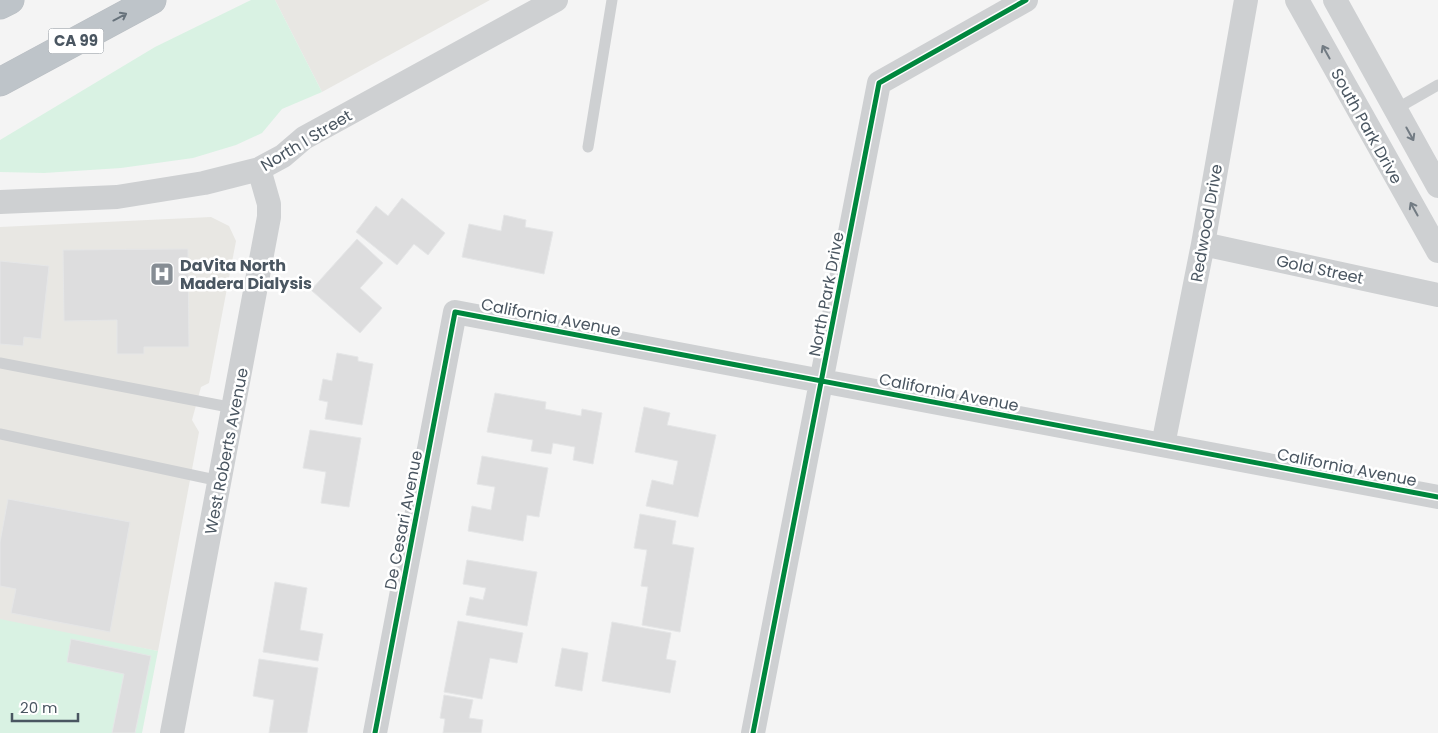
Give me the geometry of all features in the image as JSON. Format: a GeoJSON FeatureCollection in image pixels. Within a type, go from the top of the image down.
{"type":"FeatureCollection","features":[{"type":"Feature","properties":{"kind":"highway"},"geometry":{"type":"LineString","coordinates":[[0,5],[10,0]]}},
{"type":"Feature","properties":{"kind":"highway","name":"CA 99"},"geometry":{"type":"LineString","coordinates":[[0,82],[152,0]]}},
{"type":"Feature","properties":{"kind":"street","name":"North I Street"},"geometry":{"type":"LineString","coordinates":[[0,202],[117,197],[204,183],[259,170],[283,156],[304,138],[556,0]]}},
{"type":"Feature","properties":{"kind":"street","name":"North Park Drive"},"geometry":{"type":"LineString","coordinates":[[754,733],[879,84],[1026,0]]}},
{"type":"Feature","properties":{"kind":"street","name":"Redwood Drive"},"geometry":{"type":"LineString","coordinates":[[1163,445],[1203,244],[1246,0]]}},
{"type":"Feature","properties":{"kind":"street","name":"South Park Drive"},"geometry":{"type":"LineString","coordinates":[[1297,0],[1438,251]]}},
{"type":"Feature","properties":{"kind":"street","name":"South Park Drive"},"geometry":{"type":"LineString","coordinates":[[1334,0],[1438,186]]}},
{"type":"Feature","properties":{"kind":"street","name":"West Roberts Avenue"},"geometry":{"type":"LineString","coordinates":[[172,733],[269,217],[269,204],[259,170]]}},
{"type":"Feature","properties":{"kind":"street","name":"Gold Street"},"geometry":{"type":"LineString","coordinates":[[1203,244],[1438,295]]}},
{"type":"Feature","properties":{"kind":"street","name":"California Avenue"},"geometry":{"type":"LineString","coordinates":[[455,312],[1438,497]]}},
{"type":"Feature","properties":{"kind":"street","name":"De Cesari Avenue"},"geometry":{"type":"LineString","coordinates":[[375,733],[455,312]]}},
{"type":"Feature","properties":{"kind":"lane"},"geometry":{"type":"LineString","coordinates":[[588,148],[612,0]]}},
{"type":"Feature","properties":{"kind":"lane"},"geometry":{"type":"LineString","coordinates":[[1396,110],[1438,85]]}},
{"type":"Feature","properties":{"kind":"lane"},"geometry":{"type":"LineString","coordinates":[[0,364],[234,408]]}},
{"type":"Feature","properties":{"kind":"lane"},"geometry":{"type":"LineString","coordinates":[[0,434],[220,481]]}},
{"type":"Feature","properties":{"kind":"shaded area"},"geometry":{"type":"Polygon","coordinates":[[[275,0],[490,0],[322,92],[275,0]]]}},
{"type":"Feature","properties":{"kind":"shaded area"},"geometry":{"type":"Polygon","coordinates":[[[211,217],[229,226],[236,241],[209,383],[201,387],[192,420],[199,432],[158,651],[0,622],[0,227],[211,217]]]}},
{"type":"Feature","properties":{"kind":"green space"},"geometry":{"type":"Polygon","coordinates":[[[251,0],[275,0],[322,92],[282,109],[262,133],[236,145],[193,158],[121,168],[44,173],[0,172],[0,140],[155,47],[251,0]]]}},
{"type":"Feature","properties":{"kind":"green space"},"geometry":{"type":"Polygon","coordinates":[[[0,619],[158,651],[142,733],[0,733],[0,619]]]}},
{"type":"Feature","properties":{"kind":"building"},"geometry":{"type":"Polygon","coordinates":[[[402,198],[445,233],[428,255],[414,244],[397,265],[356,232],[376,206],[388,216],[402,198]]]}},
{"type":"Feature","properties":{"kind":"building"},"geometry":{"type":"Polygon","coordinates":[[[504,215],[526,220],[525,227],[553,232],[544,274],[462,257],[469,224],[501,231],[504,215]]]}},
{"type":"Feature","properties":{"kind":"building"},"geometry":{"type":"Polygon","coordinates":[[[357,239],[383,263],[360,288],[382,308],[360,333],[311,290],[357,239]]]}},
{"type":"Feature","properties":{"kind":"building"},"geometry":{"type":"Polygon","coordinates":[[[188,249],[189,347],[144,347],[144,354],[117,354],[117,320],[64,321],[63,250],[188,249]]]}},
{"type":"Feature","properties":{"kind":"building"},"geometry":{"type":"Polygon","coordinates":[[[0,261],[49,266],[41,339],[24,337],[23,346],[0,344],[0,261]]]}},
{"type":"Feature","properties":{"kind":"building"},"geometry":{"type":"Polygon","coordinates":[[[337,353],[358,357],[358,361],[373,364],[362,425],[325,419],[328,402],[319,400],[323,379],[332,381],[337,353]]]}},
{"type":"Feature","properties":{"kind":"building"},"geometry":{"type":"Polygon","coordinates":[[[495,393],[546,402],[545,409],[581,416],[582,409],[602,413],[593,464],[573,460],[575,447],[553,443],[551,454],[531,451],[533,440],[487,432],[495,393]]]}},
{"type":"Feature","properties":{"kind":"building"},"geometry":{"type":"Polygon","coordinates":[[[644,407],[670,413],[667,425],[716,435],[698,517],[646,506],[652,480],[673,485],[678,461],[635,452],[644,407]]]}},
{"type":"Feature","properties":{"kind":"building"},"geometry":{"type":"Polygon","coordinates":[[[310,430],[361,438],[349,507],[321,503],[326,472],[303,468],[310,430]]]}},
{"type":"Feature","properties":{"kind":"building"},"geometry":{"type":"Polygon","coordinates":[[[482,456],[548,468],[539,517],[527,515],[523,541],[468,531],[472,506],[491,510],[495,487],[477,484],[482,456]]]}},
{"type":"Feature","properties":{"kind":"building"},"geometry":{"type":"Polygon","coordinates":[[[8,499],[130,522],[110,632],[11,613],[16,589],[0,586],[0,542],[8,499]]]}},
{"type":"Feature","properties":{"kind":"building"},"geometry":{"type":"Polygon","coordinates":[[[640,514],[676,521],[672,544],[694,548],[680,632],[642,625],[648,587],[641,586],[647,550],[634,548],[640,514]]]}},
{"type":"Feature","properties":{"kind":"building"},"geometry":{"type":"Polygon","coordinates":[[[467,560],[537,572],[527,626],[466,615],[470,597],[483,600],[486,588],[463,584],[467,560]]]}},
{"type":"Feature","properties":{"kind":"building"},"geometry":{"type":"Polygon","coordinates":[[[275,582],[307,588],[300,630],[323,634],[318,661],[263,652],[275,582]]]}},
{"type":"Feature","properties":{"kind":"building"},"geometry":{"type":"Polygon","coordinates":[[[458,621],[523,633],[517,663],[490,658],[482,699],[444,692],[458,621]]]}},
{"type":"Feature","properties":{"kind":"building"},"geometry":{"type":"Polygon","coordinates":[[[612,622],[671,633],[666,659],[676,661],[670,693],[602,681],[612,622]]]}},
{"type":"Feature","properties":{"kind":"building"},"geometry":{"type":"Polygon","coordinates":[[[71,639],[151,656],[135,733],[112,733],[124,674],[67,662],[71,639]]]}},
{"type":"Feature","properties":{"kind":"building"},"geometry":{"type":"Polygon","coordinates":[[[562,648],[588,653],[582,691],[555,686],[562,648]]]}},
{"type":"Feature","properties":{"kind":"building"},"geometry":{"type":"Polygon","coordinates":[[[259,659],[318,668],[307,733],[269,733],[274,700],[253,696],[259,659]]]}},
{"type":"Feature","properties":{"kind":"building"},"geometry":{"type":"Polygon","coordinates":[[[444,695],[473,700],[469,718],[483,720],[481,733],[443,733],[445,719],[440,718],[444,695]]]}},
{"type":"Feature","properties":{"kind":"cycle path"},"geometry":{"type":"LineString","coordinates":[[753,733],[879,83],[1026,0]]}},
{"type":"Feature","properties":{"kind":"cycle path"},"geometry":{"type":"LineString","coordinates":[[375,733],[455,312],[1438,497]]}},
{"type":"Feature","properties":{"kind":"place","name":"DaVita North Madera Dialysis"},"geometry":{"type":"Point","coordinates":[162,274]}}]}
